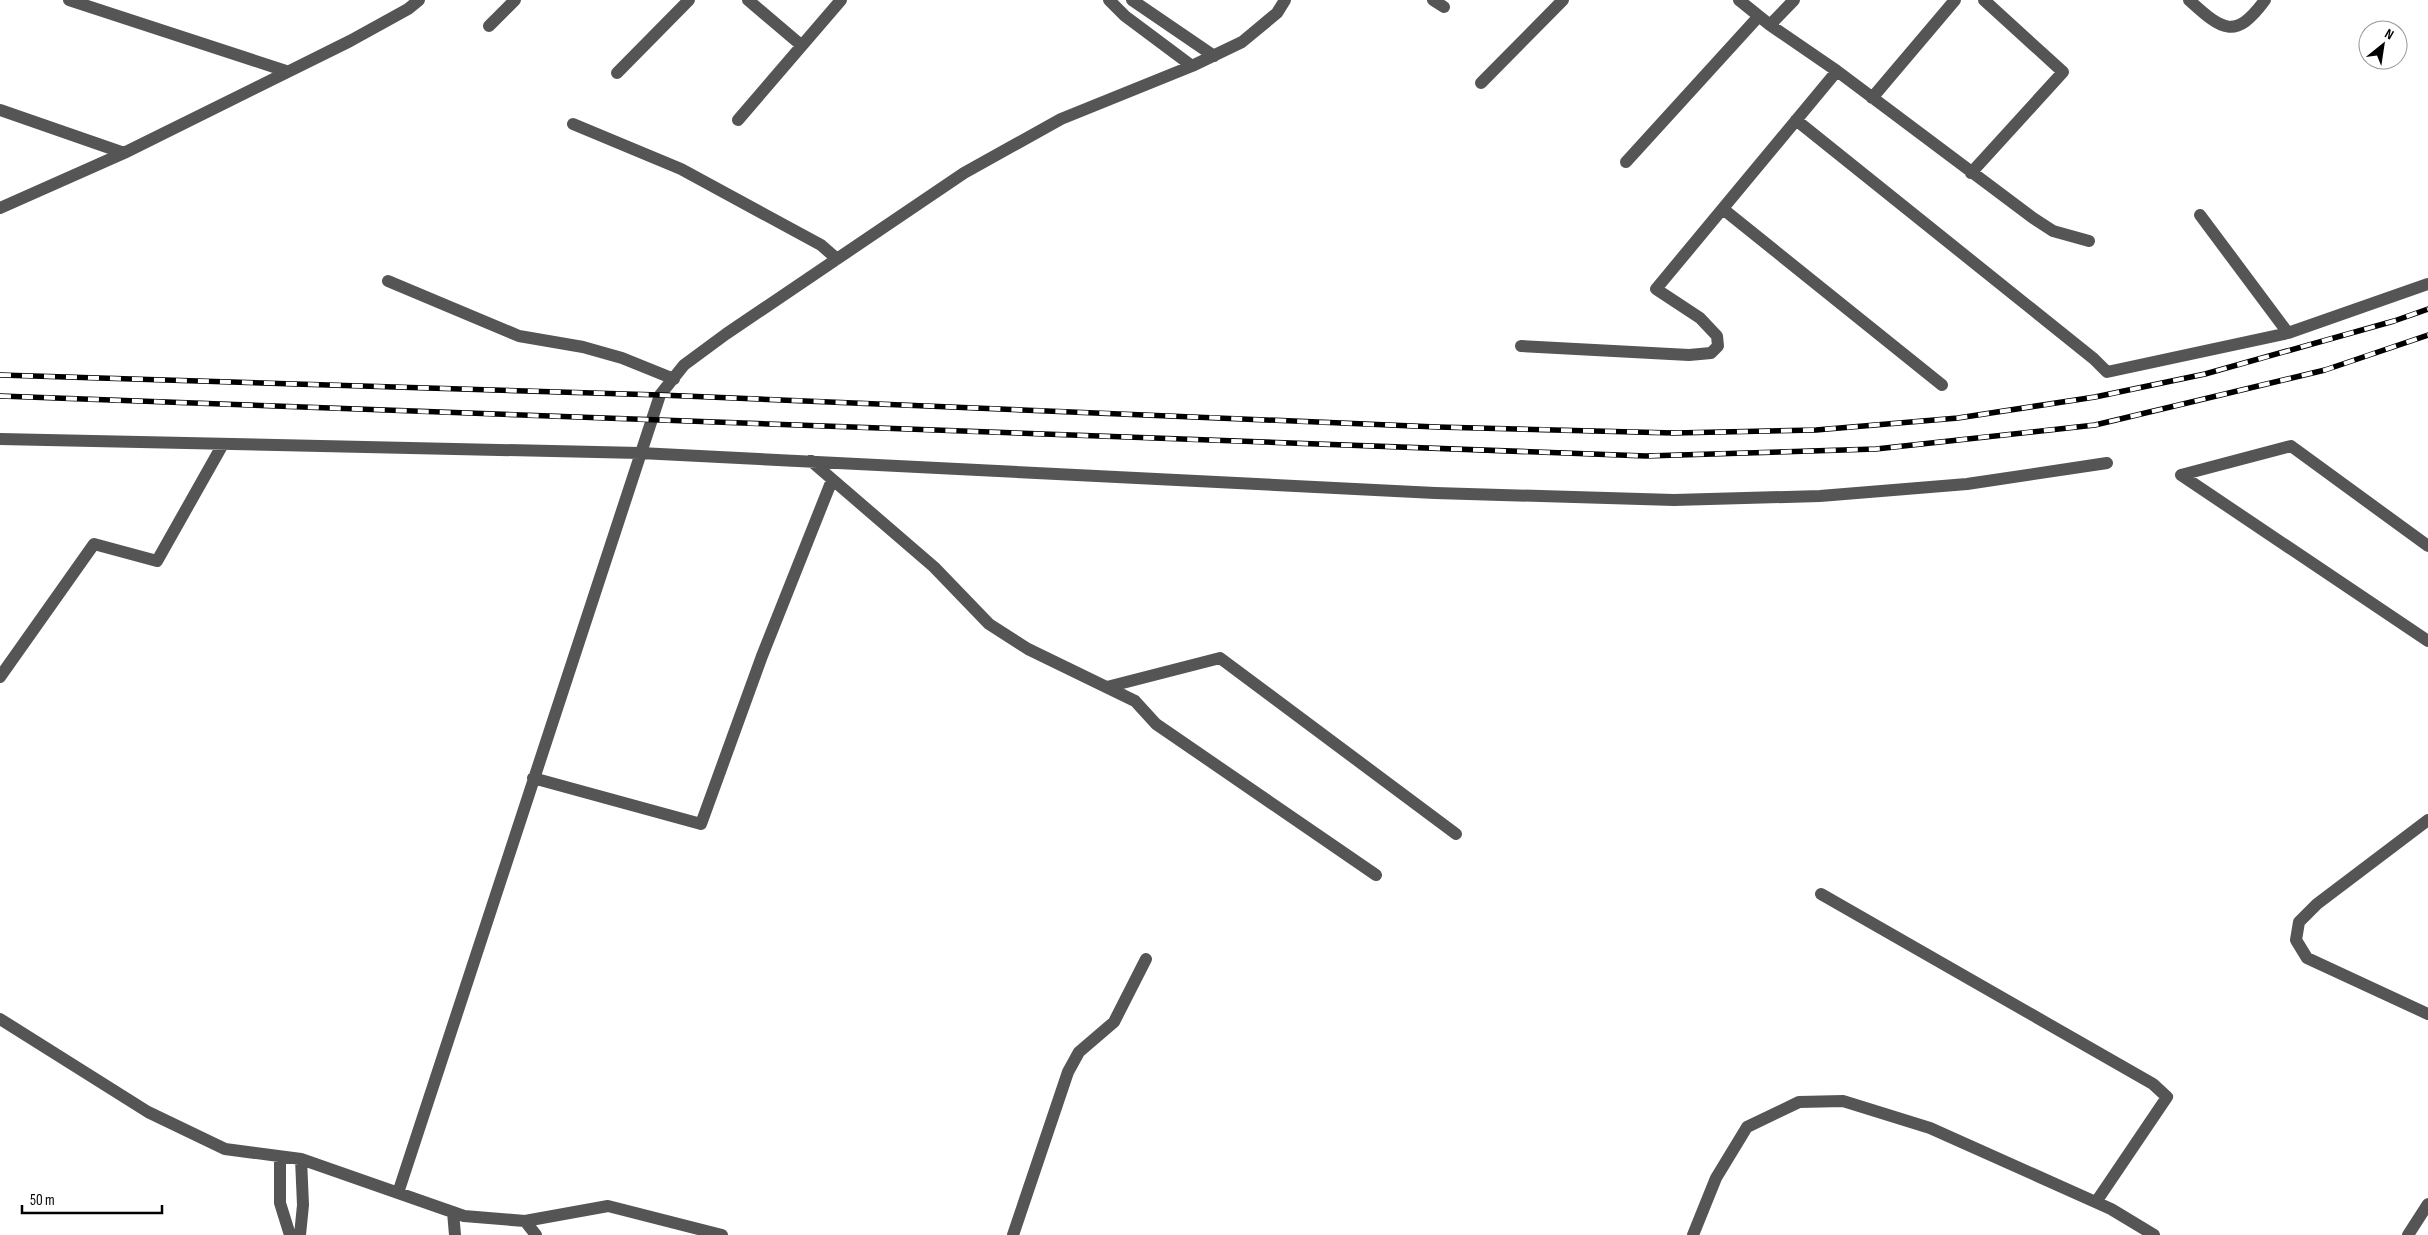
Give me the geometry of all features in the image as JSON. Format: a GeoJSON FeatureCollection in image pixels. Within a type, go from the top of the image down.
{"type":"FeatureCollection","features":[{"type":"Feature","properties":{"kind":"street"},"geometry":{"type":"LineString","coordinates":[[69,0],[286,71]]}},
{"type":"Feature","properties":{"kind":"street"},"geometry":{"type":"LineString","coordinates":[[0,208],[124,153],[286,71],[350,41],[408,9],[419,0]]}},
{"type":"Feature","properties":{"kind":"street"},"geometry":{"type":"LineString","coordinates":[[489,26],[515,0]]}},
{"type":"Feature","properties":{"kind":"street"},"geometry":{"type":"LineString","coordinates":[[617,72],[688,0]]}},
{"type":"Feature","properties":{"kind":"street"},"geometry":{"type":"LineString","coordinates":[[748,0],[801,45]]}},
{"type":"Feature","properties":{"kind":"street"},"geometry":{"type":"LineString","coordinates":[[738,120],[840,0]]}},
{"type":"Feature","properties":{"kind":"street"},"geometry":{"type":"LineString","coordinates":[[1109,0],[1125,16],[1192,66]]}},
{"type":"Feature","properties":{"kind":"street"},"geometry":{"type":"LineString","coordinates":[[1132,0],[1214,56]]}},
{"type":"Feature","properties":{"kind":"street"},"geometry":{"type":"LineString","coordinates":[[398,1193],[660,396],[684,365],[719,339],[964,173],[1053,124],[1192,66],[1242,42],[1277,13],[1285,0]]}},
{"type":"Feature","properties":{"kind":"street"},"geometry":{"type":"LineString","coordinates":[[1433,0],[1444,7]]}},
{"type":"Feature","properties":{"kind":"street"},"geometry":{"type":"LineString","coordinates":[[1481,83],[1563,0]]}},
{"type":"Feature","properties":{"kind":"street"},"geometry":{"type":"LineString","coordinates":[[1739,0],[1770,25],[1837,71],[1971,173],[2054,231],[2089,242]]}},
{"type":"Feature","properties":{"kind":"street"},"geometry":{"type":"LineString","coordinates":[[1770,25],[1794,0]]}},
{"type":"Feature","properties":{"kind":"street"},"geometry":{"type":"LineString","coordinates":[[1872,98],[1955,0]]}},
{"type":"Feature","properties":{"kind":"street"},"geometry":{"type":"LineString","coordinates":[[1971,173],[2063,72],[1984,0]]}},
{"type":"Feature","properties":{"kind":"street"},"geometry":{"type":"LineString","coordinates":[[2189,0],[2208,18],[2226,27],[2239,27],[2251,18],[2265,0]]}},
{"type":"Feature","properties":{"kind":"street"},"geometry":{"type":"LineString","coordinates":[[1626,162],[1759,16]]}},
{"type":"Feature","properties":{"kind":"street"},"geometry":{"type":"LineString","coordinates":[[1522,346],[1690,355],[1711,353],[1718,346],[1718,336],[1700,318],[1656,289],[1837,71]]}},
{"type":"Feature","properties":{"kind":"street"},"geometry":{"type":"LineString","coordinates":[[0,110],[124,153]]}},
{"type":"Feature","properties":{"kind":"street"},"geometry":{"type":"LineString","coordinates":[[1796,120],[2094,359],[2106,372],[2288,333],[2428,284]]}},
{"type":"Feature","properties":{"kind":"street"},"geometry":{"type":"LineString","coordinates":[[573,124],[681,169],[815,242],[837,259]]}},
{"type":"Feature","properties":{"kind":"street"},"geometry":{"type":"LineString","coordinates":[[1723,209],[1942,385]]}},
{"type":"Feature","properties":{"kind":"street"},"geometry":{"type":"LineString","coordinates":[[2200,215],[2288,333]]}},
{"type":"Feature","properties":{"kind":"street"},"geometry":{"type":"LineString","coordinates":[[388,281],[519,336],[583,347],[614,356],[674,379]]}},
{"type":"Feature","properties":{"kind":"street"},"geometry":{"type":"LineString","coordinates":[[0,439],[640,453],[1435,493],[1674,500],[1820,496],[1966,484],[2107,463]]}},
{"type":"Feature","properties":{"kind":"street"},"geometry":{"type":"LineString","coordinates":[[0,677],[94,544],[157,561],[223,444]]}},
{"type":"Feature","properties":{"kind":"street"},"geometry":{"type":"LineString","coordinates":[[2428,546],[2291,446],[2182,475],[2428,641]]}},
{"type":"Feature","properties":{"kind":"street"},"geometry":{"type":"LineString","coordinates":[[811,462],[934,567],[989,624],[1028,649],[1135,701],[1156,724],[1376,875]]}},
{"type":"Feature","properties":{"kind":"street"},"geometry":{"type":"LineString","coordinates":[[533,778],[701,824],[762,656],[832,480]]}},
{"type":"Feature","properties":{"kind":"street"},"geometry":{"type":"LineString","coordinates":[[1107,687],[1220,658],[1456,834]]}},
{"type":"Feature","properties":{"kind":"street"},"geometry":{"type":"LineString","coordinates":[[2428,820],[2317,904],[2299,922],[2296,940],[2307,958],[2428,1014]]}},
{"type":"Feature","properties":{"kind":"street"},"geometry":{"type":"LineString","coordinates":[[1821,894],[2153,1084],[2167,1097],[2096,1202]]}},
{"type":"Feature","properties":{"kind":"street"},"geometry":{"type":"LineString","coordinates":[[1013,1235],[1068,1072],[1079,1052],[1114,1022],[1146,959]]}},
{"type":"Feature","properties":{"kind":"street"},"geometry":{"type":"LineString","coordinates":[[0,1019],[148,1112],[225,1149],[301,1159],[464,1216],[525,1221],[608,1206],[722,1235]]}},
{"type":"Feature","properties":{"kind":"street"},"geometry":{"type":"LineString","coordinates":[[1693,1235],[1716,1178],[1747,1127],[1799,1102],[1843,1101],[1930,1128],[2096,1202],[2154,1235]]}},
{"type":"Feature","properties":{"kind":"street"},"geometry":{"type":"LineString","coordinates":[[280,1157],[280,1204],[290,1235]]}},
{"type":"Feature","properties":{"kind":"street"},"geometry":{"type":"LineString","coordinates":[[300,1235],[303,1205],[301,1159]]}},
{"type":"Feature","properties":{"kind":"street"},"geometry":{"type":"LineString","coordinates":[[2408,1235],[2428,1204]]}},
{"type":"Feature","properties":{"kind":"street"},"geometry":{"type":"LineString","coordinates":[[453,1212],[456,1235]]}},
{"type":"Feature","properties":{"kind":"street"},"geometry":{"type":"LineString","coordinates":[[525,1221],[536,1235]]}},
{"type":"Feature","properties":{"kind":"railway"},"geometry":{"type":"LineString","coordinates":[[0,375],[660,395],[1437,427],[1674,433],[1816,430],[1958,418],[2095,397],[2205,374],[2394,321],[2428,309]]}},
{"type":"Feature","properties":{"kind":"railway"},"geometry":{"type":"LineString","coordinates":[[0,396],[1646,456],[1876,449],[2095,425],[2325,370],[2428,335]]}}]}
